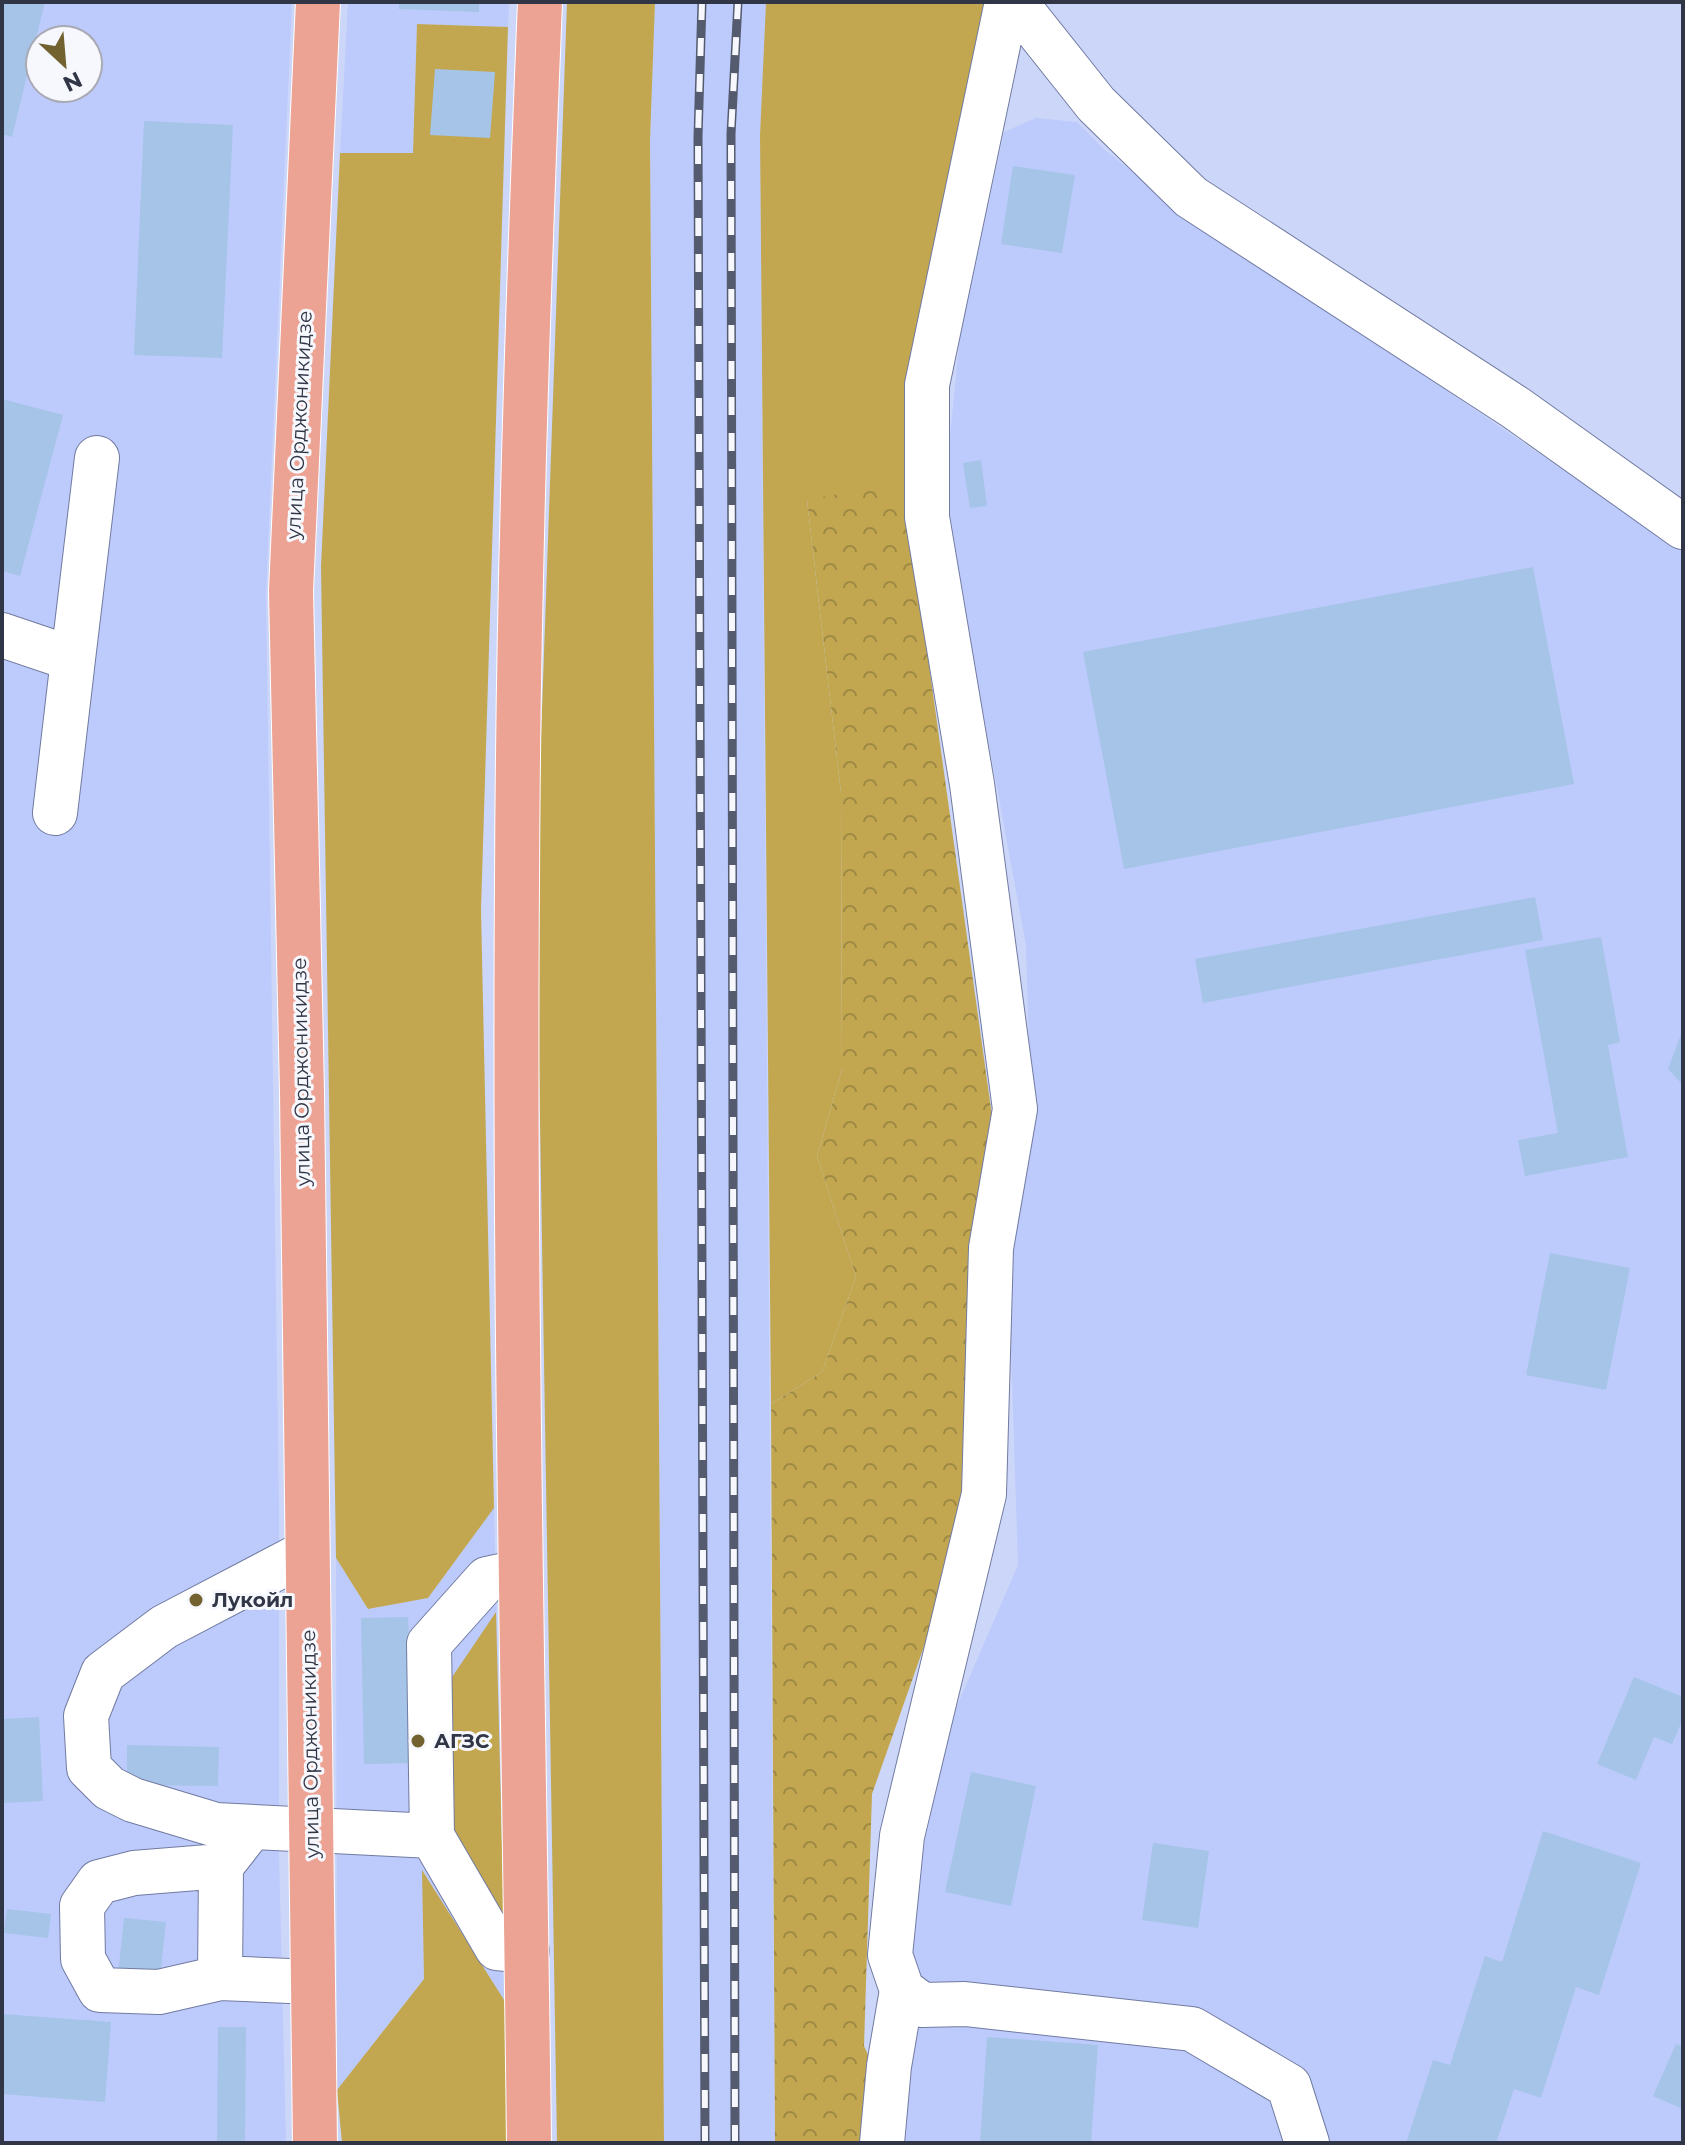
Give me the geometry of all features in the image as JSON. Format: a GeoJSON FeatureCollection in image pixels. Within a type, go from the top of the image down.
{"type":"FeatureCollection","features":[{"type":"Feature","properties":{"kind":"main road","name":"улица Орджоникидзе"},"geometry":{"type":"LineString","coordinates":[[315,2143],[302,1092],[291,591],[318,2]]}},
{"type":"Feature","properties":{"kind":"main road"},"geometry":{"type":"LineString","coordinates":[[529,2143],[519,1572],[517,882],[528,295],[540,2]]}},
{"type":"Feature","properties":{"kind":"street"},"geometry":{"type":"LineString","coordinates":[[882,2143],[889,2066],[902,1990],[890,1955],[902,1836],[984,1494],[991,1248],[1015,1109],[972,784],[927,502],[927,385],[1007,2]]}},
{"type":"Feature","properties":{"kind":"street"},"geometry":{"type":"LineString","coordinates":[[1015,2],[1096,104],[1191,197],[1516,408],[1683,527]]}},
{"type":"Feature","properties":{"kind":"street"},"geometry":{"type":"LineString","coordinates":[[55,813],[97,458]]}},
{"type":"Feature","properties":{"kind":"street"},"geometry":{"type":"LineString","coordinates":[[2,635],[73,659]]}},
{"type":"Feature","properties":{"kind":"street"},"geometry":{"type":"LineString","coordinates":[[307,1552],[164,1627],[103,1673],[86,1716],[89,1768],[109,1788],[163,1812],[250,1829],[311,1827],[432,1836]]}},
{"type":"Feature","properties":{"kind":"street"},"geometry":{"type":"LineString","coordinates":[[519,1572],[487,1579],[429,1644],[432,1836],[497,1948],[527,1951]]}},
{"type":"Feature","properties":{"kind":"street"},"geometry":{"type":"LineString","coordinates":[[220,1978],[221,1866],[250,1829]]}},
{"type":"Feature","properties":{"kind":"street"},"geometry":{"type":"LineString","coordinates":[[221,1866],[134,1873],[99,1882],[82,1906],[83,1959],[100,1990],[159,1992],[220,1978],[313,1982]]}},
{"type":"Feature","properties":{"kind":"street"},"geometry":{"type":"LineString","coordinates":[[902,1990],[922,2005],[965,2004],[1192,2029],[1289,2086],[1307,2143]]}},
{"type":"Feature","properties":{"kind":"shaded area"},"geometry":{"type":"Polygon","coordinates":[[[2,2],[292,2],[266,593],[279,1509],[279,1854],[286,2143],[2,2143],[2,2]]]}},
{"type":"Feature","properties":{"kind":"shaded area"},"geometry":{"type":"Polygon","coordinates":[[[348,2],[509,2],[508,27],[417,24],[413,153],[340,153],[348,2]]]}},
{"type":"Feature","properties":{"kind":"shaded area"},"geometry":{"type":"Polygon","coordinates":[[[655,2],[766,2],[760,135],[775,2143],[664,2143],[650,141],[655,2]]]}},
{"type":"Feature","properties":{"kind":"shaded area"},"geometry":{"type":"Polygon","coordinates":[[[1036,118],[1077,122],[1106,151],[1179,208],[1683,552],[1683,2143],[870,2143],[944,1736],[1018,1565],[1009,1287],[1031,1118],[1026,945],[947,517],[948,456],[960,337],[1004,132],[1036,118]]]}},
{"type":"Feature","properties":{"kind":"shaded area","name":"АГЗС"},"geometry":{"type":"Polygon","coordinates":[[[494,1508],[506,2003],[423,1871],[424,1979],[337,2090],[336,1558],[368,1609],[428,1598],[494,1508]]]}},
{"type":"Feature","properties":{"kind":"green space"},"geometry":{"type":"Polygon","coordinates":[[[567,2],[655,2],[650,141],[664,2143],[557,2143],[536,880],[567,2]]]}},
{"type":"Feature","properties":{"kind":"green space"},"geometry":{"type":"Polygon","coordinates":[[[766,2],[989,2],[909,522],[807,500],[841,793],[842,1069],[817,1156],[856,1277],[822,1372],[771,1404],[760,135],[766,2]]]}},
{"type":"Feature","properties":{"kind":"green space"},"geometry":{"type":"Polygon","coordinates":[[[417,24],[508,27],[481,910],[494,1508],[428,1598],[368,1609],[336,1558],[321,567],[340,153],[413,153],[417,24]]]}},
{"type":"Feature","properties":{"kind":"green space"},"geometry":{"type":"Polygon","coordinates":[[[881,486],[909,522],[993,1123],[967,1487],[952,1567],[872,1794],[864,2046],[881,2083],[870,2143],[775,2143],[771,1404],[822,1372],[856,1277],[817,1156],[842,1069],[841,793],[807,500],[881,486]]]}},
{"type":"Feature","properties":{"kind":"green space"},"geometry":{"type":"Polygon","coordinates":[[[496,1612],[504,1923],[444,1822],[444,1689],[496,1612]]]}},
{"type":"Feature","properties":{"kind":"green space"},"geometry":{"type":"Polygon","coordinates":[[[422,1870],[506,2003],[506,2143],[342,2143],[337,2090],[424,1979],[422,1870]]]}},
{"type":"Feature","properties":{"kind":"building"},"geometry":{"type":"Polygon","coordinates":[[[2,2],[45,2],[40,24],[24,24],[24,88],[12,137],[2,134],[2,2]]]}},
{"type":"Feature","properties":{"kind":"building"},"geometry":{"type":"Polygon","coordinates":[[[399,2],[479,2],[479,12],[399,9],[399,2]]]}},
{"type":"Feature","properties":{"kind":"building"},"geometry":{"type":"Polygon","coordinates":[[[435,69],[495,72],[490,138],[430,135],[435,69]]]}},
{"type":"Feature","properties":{"kind":"building"},"geometry":{"type":"Polygon","coordinates":[[[144,121],[233,125],[222,358],[134,355],[144,121]]]}},
{"type":"Feature","properties":{"kind":"building"},"geometry":{"type":"Polygon","coordinates":[[[1013,166],[1075,175],[1062,253],[1001,244],[1013,166]]]}},
{"type":"Feature","properties":{"kind":"building"},"geometry":{"type":"Polygon","coordinates":[[[2,399],[63,415],[20,576],[2,571],[2,399]]]}},
{"type":"Feature","properties":{"kind":"building"},"geometry":{"type":"Polygon","coordinates":[[[981,460],[987,506],[970,508],[963,463],[981,460]]]}},
{"type":"Feature","properties":{"kind":"building"},"geometry":{"type":"Polygon","coordinates":[[[1533,567],[1574,784],[1124,869],[1083,652],[1533,567]]]}},
{"type":"Feature","properties":{"kind":"building"},"geometry":{"type":"Polygon","coordinates":[[[1535,897],[1543,940],[1203,1003],[1195,959],[1535,897]]]}},
{"type":"Feature","properties":{"kind":"building"},"geometry":{"type":"Polygon","coordinates":[[[1601,937],[1620,1042],[1608,1045],[1628,1157],[1525,1176],[1518,1140],[1558,1133],[1525,950],[1601,937]]]}},
{"type":"Feature","properties":{"kind":"building"},"geometry":{"type":"Polygon","coordinates":[[[1683,1029],[1683,1085],[1668,1069],[1683,1029]]]}},
{"type":"Feature","properties":{"kind":"building"},"geometry":{"type":"Polygon","coordinates":[[[1550,1253],[1630,1268],[1606,1390],[1526,1375],[1550,1253]]]}},
{"type":"Feature","properties":{"kind":"building"},"geometry":{"type":"Polygon","coordinates":[[[408,1617],[415,1763],[364,1764],[361,1618],[408,1617]]]}},
{"type":"Feature","properties":{"kind":"building"},"geometry":{"type":"Polygon","coordinates":[[[1634,1677],[1683,1697],[1683,1719],[1672,1744],[1654,1737],[1636,1780],[1597,1764],[1634,1677]]]}},
{"type":"Feature","properties":{"kind":"building"},"geometry":{"type":"Polygon","coordinates":[[[39,1717],[43,1801],[2,1803],[2,1719],[39,1717]]]}},
{"type":"Feature","properties":{"kind":"building"},"geometry":{"type":"Polygon","coordinates":[[[127,1745],[219,1747],[218,1786],[127,1785],[127,1745]]]}},
{"type":"Feature","properties":{"kind":"building"},"geometry":{"type":"Polygon","coordinates":[[[971,1772],[1036,1786],[1011,1906],[945,1892],[971,1772]]]}},
{"type":"Feature","properties":{"kind":"building"},"geometry":{"type":"Polygon","coordinates":[[[1543,1831],[1641,1863],[1599,1995],[1576,1987],[1541,2098],[1514,2089],[1496,2143],[1406,2143],[1433,2060],[1450,2065],[1485,1956],[1502,1962],[1543,1831]]]}},
{"type":"Feature","properties":{"kind":"building"},"geometry":{"type":"Polygon","coordinates":[[[1153,1843],[1209,1851],[1198,1928],[1142,1920],[1153,1843]]]}},
{"type":"Feature","properties":{"kind":"building"},"geometry":{"type":"Polygon","coordinates":[[[7,1909],[51,1914],[48,1938],[4,1933],[7,1909]]]}},
{"type":"Feature","properties":{"kind":"building"},"geometry":{"type":"Polygon","coordinates":[[[124,1918],[166,1922],[160,1978],[118,1974],[124,1918]]]}},
{"type":"Feature","properties":{"kind":"building"},"geometry":{"type":"Polygon","coordinates":[[[2,2014],[111,2022],[105,2102],[2,2094],[2,2014]]]}},
{"type":"Feature","properties":{"kind":"building"},"geometry":{"type":"Polygon","coordinates":[[[218,2027],[246,2027],[245,2143],[217,2143],[218,2027]]]}},
{"type":"Feature","properties":{"kind":"building"},"geometry":{"type":"Polygon","coordinates":[[[987,2037],[1098,2045],[1091,2143],[980,2143],[987,2037]]]}},
{"type":"Feature","properties":{"kind":"building"},"geometry":{"type":"Polygon","coordinates":[[[1676,2044],[1683,2047],[1683,2109],[1653,2096],[1676,2044]]]}},
{"type":"Feature","properties":{"kind":"railway"},"geometry":{"type":"LineString","coordinates":[[702,2],[698,137],[705,2143]]}},
{"type":"Feature","properties":{"kind":"railway"},"geometry":{"type":"LineString","coordinates":[[735,2143],[731,134],[738,2]]}},
{"type":"Feature","properties":{"kind":"place","name":"Лукойл"},"geometry":{"type":"Point","coordinates":[196,1600]}},
{"type":"Feature","properties":{"kind":"place","name":"АГЗС"},"geometry":{"type":"Point","coordinates":[418,1741]}}]}
